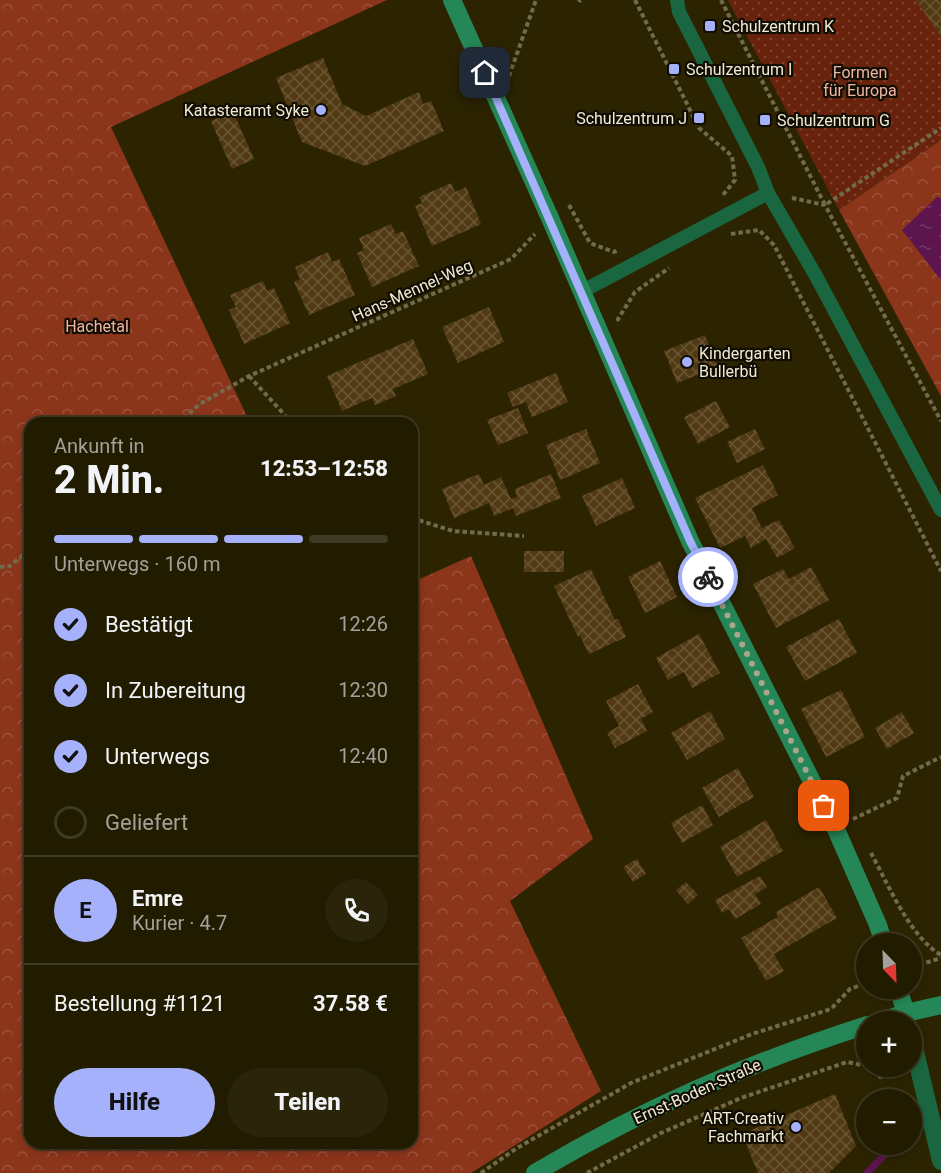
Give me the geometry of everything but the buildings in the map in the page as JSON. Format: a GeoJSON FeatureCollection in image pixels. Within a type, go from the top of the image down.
{"type":"FeatureCollection","features":[{"type":"Feature","properties":{"kind":"street"},"geometry":{"type":"LineString","coordinates":[[452,0],[550,218],[690,541],[835,827],[881,933]]}},
{"type":"Feature","properties":{"kind":"street"},"geometry":{"type":"LineString","coordinates":[[922,1012],[941,1005]]}},
{"type":"Feature","properties":{"kind":"street","name":"Ernst-Boden-Straße"},"geometry":{"type":"LineString","coordinates":[[535,1173],[595,1137],[661,1104],[780,1055],[856,1029]]}},
{"type":"Feature","properties":{"kind":"street"},"geometry":{"type":"LineString","coordinates":[[921,1077],[941,1161]]}},
{"type":"Feature","properties":{"kind":"lane"},"geometry":{"type":"LineString","coordinates":[[677,0],[679,12],[758,167],[768,193],[816,276],[941,510]]}},
{"type":"Feature","properties":{"kind":"lane"},"geometry":{"type":"LineString","coordinates":[[581,292],[768,193]]}},
{"type":"Feature","properties":{"kind":"path"},"geometry":{"type":"LineString","coordinates":[[508,80],[536,0]]}},
{"type":"Feature","properties":{"kind":"path"},"geometry":{"type":"LineString","coordinates":[[635,0],[699,128],[732,156],[735,180],[720,199]]}},
{"type":"Feature","properties":{"kind":"path"},"geometry":{"type":"LineString","coordinates":[[721,0],[825,205],[941,421]]}},
{"type":"Feature","properties":{"kind":"path"},"geometry":{"type":"LineString","coordinates":[[768,193],[825,205],[941,128]]}},
{"type":"Feature","properties":{"kind":"path"},"geometry":{"type":"LineString","coordinates":[[565,197],[590,243],[614,252],[623,247]]}},
{"type":"Feature","properties":{"kind":"path","name":"Hans-Mennel-Weg"},"geometry":{"type":"LineString","coordinates":[[185,417],[201,404],[249,376],[511,259],[534,236],[537,226],[571,208]]}},
{"type":"Feature","properties":{"kind":"path"},"geometry":{"type":"LineString","coordinates":[[727,234],[759,230],[774,245],[941,571]]}},
{"type":"Feature","properties":{"kind":"path"},"geometry":{"type":"LineString","coordinates":[[618,319],[635,292],[674,264]]}},
{"type":"Feature","properties":{"kind":"path"},"geometry":{"type":"LineString","coordinates":[[249,376],[287,417]]}},
{"type":"Feature","properties":{"kind":"path"},"geometry":{"type":"LineString","coordinates":[[418,520],[453,531],[524,536]]}},
{"type":"Feature","properties":{"kind":"path"},"geometry":{"type":"LineString","coordinates":[[0,567],[10,566],[24,554]]}},
{"type":"Feature","properties":{"kind":"path"},"geometry":{"type":"LineString","coordinates":[[852,819],[897,798],[903,776],[941,757]]}},
{"type":"Feature","properties":{"kind":"path"},"geometry":{"type":"LineString","coordinates":[[922,963],[941,958]]}},
{"type":"Feature","properties":{"kind":"path"},"geometry":{"type":"LineString","coordinates":[[481,1173],[517,1148],[631,1083],[752,1034],[831,1009],[850,989],[856,987]]}},
{"type":"Feature","properties":{"kind":"path"},"geometry":{"type":"LineString","coordinates":[[587,1173],[661,1133],[741,1098],[847,1062],[856,1064]]}},
{"type":"Feature","properties":{"kind":"green space","name":"Hachetal"},"geometry":{"type":"Polygon","coordinates":[[[0,0],[387,0],[111,127],[247,417],[24,417],[24,1149],[418,1149],[418,580],[471,556],[593,839],[510,901],[601,1091],[471,1173],[0,1173],[0,0]]]}},
{"type":"Feature","properties":{"kind":"green space","name":"Formen für Europa"},"geometry":{"type":"Polygon","coordinates":[[[728,0],[941,0],[941,140],[839,210],[728,0]]]}},
{"type":"Feature","properties":{"kind":"green space"},"geometry":{"type":"Polygon","coordinates":[[[941,140],[941,199],[937,197],[931,266],[941,280],[941,396],[839,210],[941,140]]]}},
{"type":"Feature","properties":{"kind":"water"},"geometry":{"type":"Polygon","coordinates":[[[937,197],[941,199],[941,280],[902,230],[937,197]]]}},
{"type":"Feature","properties":{"kind":"waterway"},"geometry":{"type":"LineString","coordinates":[[867,1173],[884,1155]]}},
{"type":"Feature","properties":{"kind":"way so far"},"geometry":{"type":"LineString","coordinates":[[708,577],[824,806]]}},
{"type":"Feature","properties":{"kind":"place","name":"Schulzentrum K"},"geometry":{"type":"Point","coordinates":[710,26]}},
{"type":"Feature","properties":{"kind":"place","name":"Schulzentrum I"},"geometry":{"type":"Point","coordinates":[674,69]}},
{"type":"Feature","properties":{"kind":"place","name":"Katasteramt Syke"},"geometry":{"type":"Point","coordinates":[321,110]}},
{"type":"Feature","properties":{"kind":"place","name":"Schulzentrum J"},"geometry":{"type":"Point","coordinates":[699,118]}},
{"type":"Feature","properties":{"kind":"place","name":"Schulzentrum G"},"geometry":{"type":"Point","coordinates":[765,120]}},
{"type":"Feature","properties":{"kind":"place","name":"Kindergarten Bullerbü"},"geometry":{"type":"Point","coordinates":[687,362]}},
{"type":"Feature","properties":{"kind":"place","name":"ART-Creativ Fachmarkt"},"geometry":{"type":"Point","coordinates":[796,1127]}},
{"type":"Feature","properties":{"kind":"route"},"geometry":{"type":"LineString","coordinates":[[485,73],[690,541],[708,577]]}}]}
